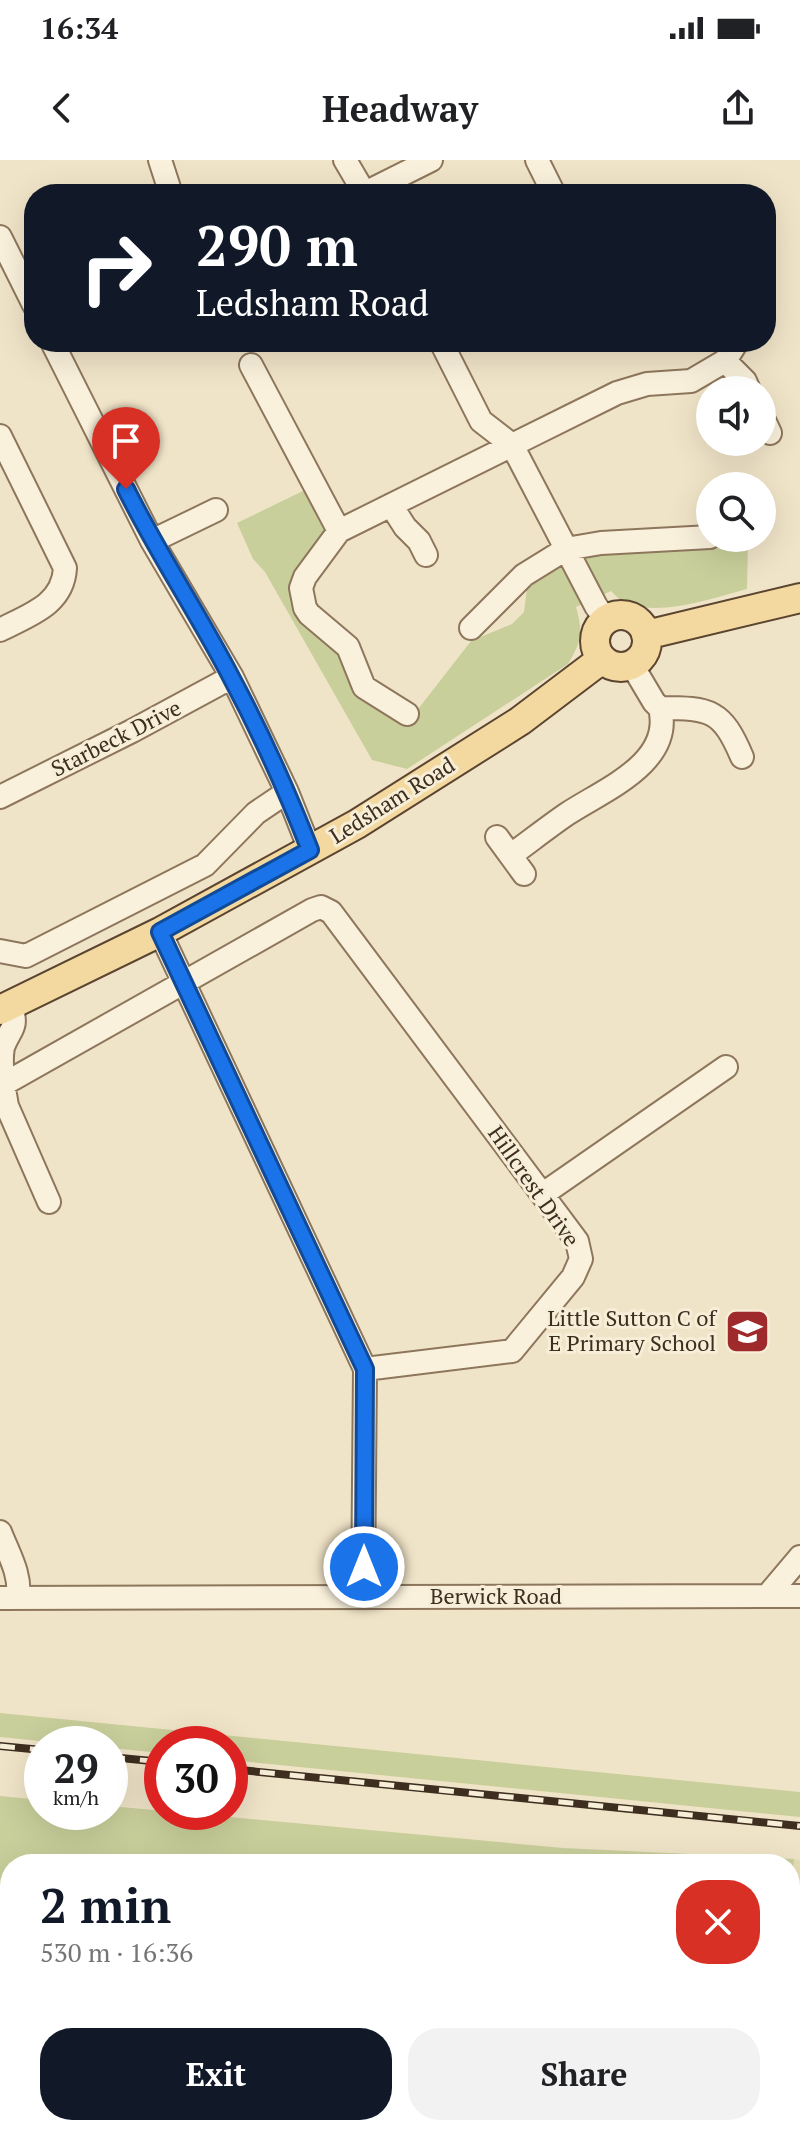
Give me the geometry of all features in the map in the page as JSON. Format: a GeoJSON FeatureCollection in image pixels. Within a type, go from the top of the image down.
{"type":"FeatureCollection","features":[{"type":"Feature","properties":{"kind":"main road"},"geometry":{"type":"LineString","coordinates":[[646,635],[800,598]]}},
{"type":"Feature","properties":{"kind":"main road"},"geometry":{"type":"LineString","coordinates":[[615,616],[631,617],[643,628],[646,635],[644,652],[632,665],[616,667],[597,652],[595,637],[606,620],[615,616]]}},
{"type":"Feature","properties":{"kind":"main road","name":"Ledsham Road"},"geometry":{"type":"LineString","coordinates":[[5,1007],[160,932],[310,850],[520,721],[602,659]]}},
{"type":"Feature","properties":{"kind":"street"},"geometry":{"type":"LineString","coordinates":[[160,160],[168,184]]}},
{"type":"Feature","properties":{"kind":"street"},"geometry":{"type":"LineString","coordinates":[[345,160],[358,184]]}},
{"type":"Feature","properties":{"kind":"street"},"geometry":{"type":"LineString","coordinates":[[384,184],[431,160]]}},
{"type":"Feature","properties":{"kind":"street"},"geometry":{"type":"LineString","coordinates":[[537,160],[549,184]]}},
{"type":"Feature","properties":{"kind":"street"},"geometry":{"type":"LineString","coordinates":[[0,237],[24,285]]}},
{"type":"Feature","properties":{"kind":"street"},"geometry":{"type":"LineString","coordinates":[[57,352],[152,541],[232,677],[287,792],[310,850]]}},
{"type":"Feature","properties":{"kind":"street"},"geometry":{"type":"LineString","coordinates":[[446,352],[481,421],[512,445],[606,620]]}},
{"type":"Feature","properties":{"kind":"street"},"geometry":{"type":"LineString","coordinates":[[407,714],[364,687],[348,647],[305,608],[301,588],[305,577],[339,531],[617,393],[647,384],[691,381],[730,352]]}},
{"type":"Feature","properties":{"kind":"street"},"geometry":{"type":"LineString","coordinates":[[731,352],[743,376]]}},
{"type":"Feature","properties":{"kind":"street"},"geometry":{"type":"LineString","coordinates":[[251,365],[282,400],[339,531]]}},
{"type":"Feature","properties":{"kind":"street"},"geometry":{"type":"LineString","coordinates":[[0,436],[65,568],[61,589],[51,601],[0,630]]}},
{"type":"Feature","properties":{"kind":"street"},"geometry":{"type":"LineString","coordinates":[[391,505],[426,555]]}},
{"type":"Feature","properties":{"kind":"street"},"geometry":{"type":"LineString","coordinates":[[152,541],[216,510]]}},
{"type":"Feature","properties":{"kind":"street"},"geometry":{"type":"LineString","coordinates":[[471,628],[524,575],[566,549],[601,543],[696,538]]}},
{"type":"Feature","properties":{"kind":"street"},"geometry":{"type":"LineString","coordinates":[[524,874],[504,846],[569,813],[626,777],[650,755],[660,737],[663,721],[660,708],[632,665]]}},
{"type":"Feature","properties":{"kind":"street","name":"Starbeck Drive"},"geometry":{"type":"LineString","coordinates":[[1,804],[232,677]]}},
{"type":"Feature","properties":{"kind":"street"},"geometry":{"type":"LineString","coordinates":[[660,708],[708,712],[723,720],[726,738],[742,757]]}},
{"type":"Feature","properties":{"kind":"street"},"geometry":{"type":"LineString","coordinates":[[0,951],[26,956],[205,865],[256,813],[287,792]]}},
{"type":"Feature","properties":{"kind":"street","name":"Hillcrest Drive"},"geometry":{"type":"LineString","coordinates":[[185,983],[312,910],[321,907],[331,912],[577,1241],[581,1259],[573,1277],[519,1345],[505,1354],[365,1369]]}},
{"type":"Feature","properties":{"kind":"street"},"geometry":{"type":"LineString","coordinates":[[160,932],[365,1369],[363,1596]]}},
{"type":"Feature","properties":{"kind":"street"},"geometry":{"type":"LineString","coordinates":[[4,1084],[185,983]]}},
{"type":"Feature","properties":{"kind":"street"},"geometry":{"type":"LineString","coordinates":[[5,1007],[15,1019],[12,1033],[3,1047],[7,1106],[49,1202]]}},
{"type":"Feature","properties":{"kind":"street"},"geometry":{"type":"LineString","coordinates":[[543,1194],[726,1067]]}},
{"type":"Feature","properties":{"kind":"street"},"geometry":{"type":"LineString","coordinates":[[0,1532],[18,1574],[9,1598]]}},
{"type":"Feature","properties":{"kind":"street"},"geometry":{"type":"LineString","coordinates":[[768,1595],[800,1557]]}},
{"type":"Feature","properties":{"kind":"street","name":"Berwick Road"},"geometry":{"type":"LineString","coordinates":[[9,1598],[800,1596]]}},
{"type":"Feature","properties":{"kind":"green space"},"geometry":{"type":"Polygon","coordinates":[[[307,489],[328,527],[291,584],[337,646],[408,722],[471,641],[512,624],[524,612],[527,588],[595,550],[696,544],[696,552],[748,552],[747,589],[686,605],[654,608],[626,603],[611,591],[576,607],[580,636],[568,664],[407,769],[372,760],[265,572],[253,559],[237,523],[307,489]]]}},
{"type":"Feature","properties":{"kind":"green space"},"geometry":{"type":"Polygon","coordinates":[[[0,1713],[144,1727],[144,1751],[128,1750],[128,1726],[24,1726],[24,1739],[0,1737],[0,1713]]]}},
{"type":"Feature","properties":{"kind":"green space"},"geometry":{"type":"Polygon","coordinates":[[[248,1737],[800,1792],[800,1817],[248,1762],[248,1737]]]}},
{"type":"Feature","properties":{"kind":"green space"},"geometry":{"type":"Polygon","coordinates":[[[0,1796],[24,1798],[24,1830],[128,1830],[128,1808],[144,1809],[144,1830],[248,1830],[248,1819],[563,1848],[689,1854],[0,1854],[0,1796]]]}},
{"type":"Feature","properties":{"kind":"railway"},"geometry":{"type":"LineString","coordinates":[[0,1746],[24,1748]]}},
{"type":"Feature","properties":{"kind":"railway"},"geometry":{"type":"LineString","coordinates":[[128,1759],[144,1760]]}},
{"type":"Feature","properties":{"kind":"railway"},"geometry":{"type":"LineString","coordinates":[[248,1771],[800,1826]]}},
{"type":"Feature","properties":{"kind":"place","name":"Little Sutton C of E Primary School"},"geometry":{"type":"Point","coordinates":[747,1331]}},
{"type":"Feature","properties":{"kind":"route"},"geometry":{"type":"LineString","coordinates":[[126,489],[152,541],[232,677],[287,792],[310,850],[160,932],[365,1369],[364,1567]]}}]}
